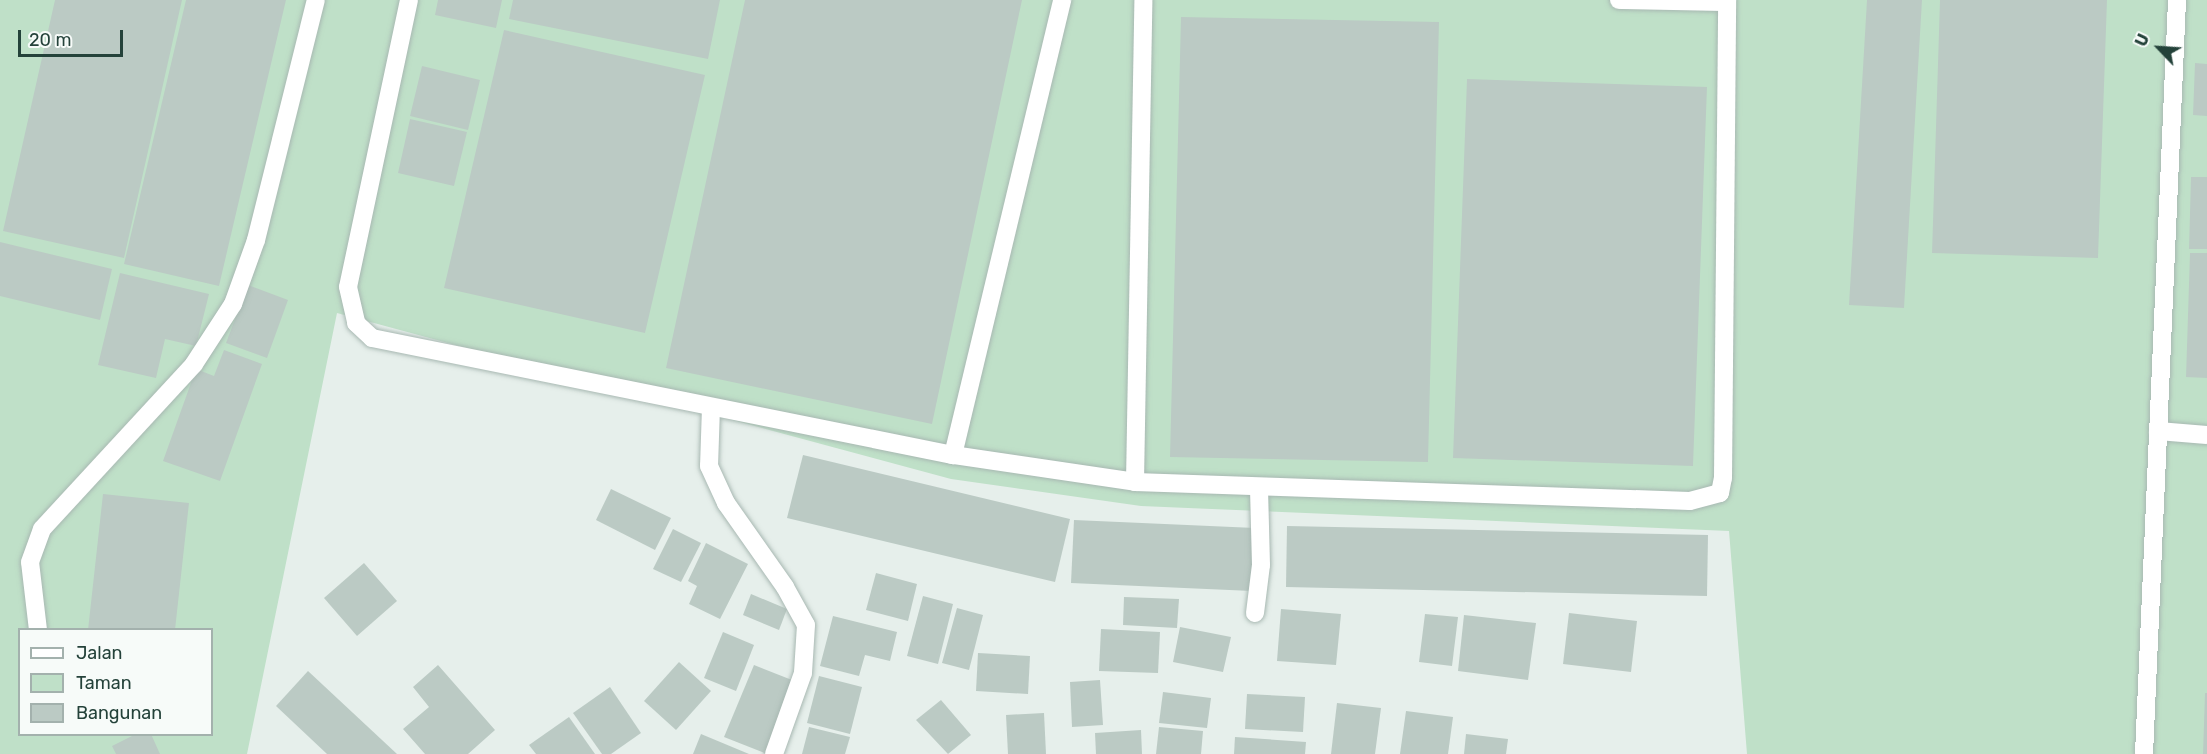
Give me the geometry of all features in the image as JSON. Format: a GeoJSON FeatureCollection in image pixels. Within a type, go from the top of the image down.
{"type":"FeatureCollection","features":[{"type":"Feature","properties":{"kind":"street"},"geometry":{"type":"LineString","coordinates":[[38,628],[30,562],[42,529],[194,364],[233,304],[256,240],[316,0]]}},
{"type":"Feature","properties":{"kind":"street"},"geometry":{"type":"LineString","coordinates":[[409,0],[348,287],[356,323],[372,338],[953,455],[1135,482],[1259,489],[1690,501],[1720,493],[1723,465],[1727,1],[1619,0]]}},
{"type":"Feature","properties":{"kind":"street"},"geometry":{"type":"LineString","coordinates":[[953,455],[1062,0]]}},
{"type":"Feature","properties":{"kind":"street"},"geometry":{"type":"LineString","coordinates":[[1135,482],[1143,0]]}},
{"type":"Feature","properties":{"kind":"street"},"geometry":{"type":"LineString","coordinates":[[2144,754],[2177,0]]}},
{"type":"Feature","properties":{"kind":"street"},"geometry":{"type":"LineString","coordinates":[[711,407],[709,466],[726,503],[785,587],[806,625],[803,673],[774,754]]}},
{"type":"Feature","properties":{"kind":"street"},"geometry":{"type":"LineString","coordinates":[[2158,431],[2207,435]]}},
{"type":"Feature","properties":{"kind":"street"},"geometry":{"type":"LineString","coordinates":[[1255,613],[1261,565],[1259,489]]}},
{"type":"Feature","properties":{"kind":"green space"},"geometry":{"type":"Polygon","coordinates":[[[0,0],[2207,0],[2207,754],[1747,754],[1729,531],[1141,506],[951,479],[337,313],[247,754],[0,754],[0,0]]]}},
{"type":"Feature","properties":{"kind":"building"},"geometry":{"type":"Polygon","coordinates":[[[55,0],[182,0],[124,258],[3,231],[55,0]]]}},
{"type":"Feature","properties":{"kind":"building"},"geometry":{"type":"Polygon","coordinates":[[[186,0],[286,0],[219,286],[124,264],[186,0]]]}},
{"type":"Feature","properties":{"kind":"building"},"geometry":{"type":"Polygon","coordinates":[[[438,0],[502,0],[496,28],[435,15],[438,0]]]}},
{"type":"Feature","properties":{"kind":"building"},"geometry":{"type":"Polygon","coordinates":[[[513,0],[720,0],[708,59],[509,19],[513,0]]]}},
{"type":"Feature","properties":{"kind":"building"},"geometry":{"type":"Polygon","coordinates":[[[745,0],[1022,0],[932,424],[666,368],[745,0]]]}},
{"type":"Feature","properties":{"kind":"building"},"geometry":{"type":"Polygon","coordinates":[[[1867,0],[1922,0],[1904,308],[1849,305],[1867,0]]]}},
{"type":"Feature","properties":{"kind":"building"},"geometry":{"type":"Polygon","coordinates":[[[1940,0],[2107,0],[2098,258],[1932,253],[1940,0]]]}},
{"type":"Feature","properties":{"kind":"building"},"geometry":{"type":"Polygon","coordinates":[[[1181,17],[1439,22],[1428,462],[1170,457],[1181,17]]]}},
{"type":"Feature","properties":{"kind":"building"},"geometry":{"type":"Polygon","coordinates":[[[504,30],[705,75],[645,333],[444,288],[504,30]]]}},
{"type":"Feature","properties":{"kind":"building"},"geometry":{"type":"Polygon","coordinates":[[[2195,63],[2207,64],[2207,116],[2193,115],[2195,63]]]}},
{"type":"Feature","properties":{"kind":"building"},"geometry":{"type":"Polygon","coordinates":[[[422,66],[480,80],[468,130],[410,116],[422,66]]]}},
{"type":"Feature","properties":{"kind":"building"},"geometry":{"type":"Polygon","coordinates":[[[1467,79],[1707,87],[1693,466],[1453,458],[1467,79]]]}},
{"type":"Feature","properties":{"kind":"building"},"geometry":{"type":"Polygon","coordinates":[[[410,119],[467,132],[454,186],[398,173],[410,119]]]}},
{"type":"Feature","properties":{"kind":"building"},"geometry":{"type":"Polygon","coordinates":[[[2191,177],[2207,177],[2207,249],[2189,249],[2191,177]]]}},
{"type":"Feature","properties":{"kind":"building"},"geometry":{"type":"Polygon","coordinates":[[[0,242],[112,269],[100,320],[0,296],[0,242]]]}},
{"type":"Feature","properties":{"kind":"building"},"geometry":{"type":"Polygon","coordinates":[[[2190,253],[2207,253],[2207,378],[2186,377],[2190,253]]]}},
{"type":"Feature","properties":{"kind":"building"},"geometry":{"type":"Polygon","coordinates":[[[120,273],[209,294],[196,346],[165,339],[156,378],[98,365],[120,273]]]}},
{"type":"Feature","properties":{"kind":"building"},"geometry":{"type":"Polygon","coordinates":[[[248,285],[288,300],[267,358],[226,343],[248,285]]]}},
{"type":"Feature","properties":{"kind":"building"},"geometry":{"type":"Polygon","coordinates":[[[224,350],[262,364],[220,481],[163,461],[196,369],[214,376],[224,350]]]}},
{"type":"Feature","properties":{"kind":"building"},"geometry":{"type":"Polygon","coordinates":[[[803,455],[1070,519],[1055,582],[787,518],[803,455]]]}},
{"type":"Feature","properties":{"kind":"building"},"geometry":{"type":"Polygon","coordinates":[[[611,489],[671,518],[655,550],[596,520],[611,489]]]}},
{"type":"Feature","properties":{"kind":"building"},"geometry":{"type":"Polygon","coordinates":[[[103,494],[189,503],[175,628],[88,628],[103,494]]]}},
{"type":"Feature","properties":{"kind":"building"},"geometry":{"type":"Polygon","coordinates":[[[1074,520],[1255,528],[1252,591],[1071,583],[1074,520]]]}},
{"type":"Feature","properties":{"kind":"building"},"geometry":{"type":"Polygon","coordinates":[[[1287,526],[1708,535],[1707,596],[1286,587],[1287,526]]]}},
{"type":"Feature","properties":{"kind":"building"},"geometry":{"type":"Polygon","coordinates":[[[673,529],[701,543],[681,582],[653,569],[673,529]]]}},
{"type":"Feature","properties":{"kind":"building"},"geometry":{"type":"Polygon","coordinates":[[[706,543],[748,564],[720,619],[689,604],[697,586],[688,581],[706,543]]]}},
{"type":"Feature","properties":{"kind":"building"},"geometry":{"type":"Polygon","coordinates":[[[364,563],[397,601],[357,636],[324,598],[364,563]]]}},
{"type":"Feature","properties":{"kind":"building"},"geometry":{"type":"Polygon","coordinates":[[[876,573],[917,584],[908,621],[866,610],[876,573]]]}},
{"type":"Feature","properties":{"kind":"building"},"geometry":{"type":"Polygon","coordinates":[[[751,594],[787,609],[779,630],[743,615],[751,594]]]}},
{"type":"Feature","properties":{"kind":"building"},"geometry":{"type":"Polygon","coordinates":[[[923,596],[953,604],[938,664],[907,656],[923,596]]]}},
{"type":"Feature","properties":{"kind":"building"},"geometry":{"type":"Polygon","coordinates":[[[1124,597],[1179,599],[1177,628],[1123,625],[1124,597]]]}},
{"type":"Feature","properties":{"kind":"building"},"geometry":{"type":"Polygon","coordinates":[[[957,608],[983,615],[969,670],[942,663],[957,608]]]}},
{"type":"Feature","properties":{"kind":"building"},"geometry":{"type":"Polygon","coordinates":[[[1281,609],[1341,614],[1336,665],[1277,661],[1281,609]]]}},
{"type":"Feature","properties":{"kind":"building"},"geometry":{"type":"Polygon","coordinates":[[[1569,613],[1637,621],[1631,672],[1563,664],[1569,613]]]}},
{"type":"Feature","properties":{"kind":"building"},"geometry":{"type":"Polygon","coordinates":[[[1425,614],[1458,617],[1452,666],[1419,662],[1425,614]]]}},
{"type":"Feature","properties":{"kind":"building"},"geometry":{"type":"Polygon","coordinates":[[[1464,615],[1536,623],[1528,680],[1458,671],[1464,615]]]}},
{"type":"Feature","properties":{"kind":"building"},"geometry":{"type":"Polygon","coordinates":[[[833,616],[897,632],[890,661],[865,655],[859,676],[820,666],[833,616]]]}},
{"type":"Feature","properties":{"kind":"building"},"geometry":{"type":"Polygon","coordinates":[[[1180,627],[1231,637],[1223,672],[1173,662],[1180,627]]]}},
{"type":"Feature","properties":{"kind":"building"},"geometry":{"type":"Polygon","coordinates":[[[1101,629],[1160,632],[1158,673],[1099,671],[1101,629]]]}},
{"type":"Feature","properties":{"kind":"building"},"geometry":{"type":"Polygon","coordinates":[[[723,632],[754,645],[736,691],[704,678],[723,632]]]}},
{"type":"Feature","properties":{"kind":"building"},"geometry":{"type":"Polygon","coordinates":[[[978,653],[1030,656],[1028,694],[976,691],[978,653]]]}},
{"type":"Feature","properties":{"kind":"building"},"geometry":{"type":"Polygon","coordinates":[[[679,662],[711,691],[676,730],[644,701],[679,662]]]}},
{"type":"Feature","properties":{"kind":"building"},"geometry":{"type":"Polygon","coordinates":[[[438,665],[495,730],[468,754],[425,754],[403,729],[429,707],[413,687],[438,665]]]}},
{"type":"Feature","properties":{"kind":"building"},"geometry":{"type":"Polygon","coordinates":[[[754,665],[797,682],[767,754],[724,737],[754,665]]]}},
{"type":"Feature","properties":{"kind":"building"},"geometry":{"type":"Polygon","coordinates":[[[308,671],[397,754],[327,754],[276,706],[308,671]]]}},
{"type":"Feature","properties":{"kind":"building"},"geometry":{"type":"Polygon","coordinates":[[[819,676],[862,687],[850,734],[807,723],[819,676]]]}},
{"type":"Feature","properties":{"kind":"building"},"geometry":{"type":"Polygon","coordinates":[[[1100,680],[1103,725],[1072,727],[1070,682],[1100,680]]]}},
{"type":"Feature","properties":{"kind":"building"},"geometry":{"type":"Polygon","coordinates":[[[610,687],[641,733],[611,754],[602,754],[573,713],[610,687]]]}},
{"type":"Feature","properties":{"kind":"building"},"geometry":{"type":"Polygon","coordinates":[[[1163,692],[1211,698],[1207,728],[1159,723],[1163,692]]]}},
{"type":"Feature","properties":{"kind":"building"},"geometry":{"type":"Polygon","coordinates":[[[2205,693],[2207,693],[2207,754],[2203,754],[2205,693]]]}},
{"type":"Feature","properties":{"kind":"building"},"geometry":{"type":"Polygon","coordinates":[[[1247,694],[1305,697],[1303,732],[1245,729],[1247,694]]]}},
{"type":"Feature","properties":{"kind":"building"},"geometry":{"type":"Polygon","coordinates":[[[941,700],[971,735],[948,754],[916,720],[941,700]]]}},
{"type":"Feature","properties":{"kind":"building"},"geometry":{"type":"Polygon","coordinates":[[[1337,703],[1381,708],[1375,754],[1331,754],[1337,703]]]}},
{"type":"Feature","properties":{"kind":"building"},"geometry":{"type":"Polygon","coordinates":[[[1406,711],[1453,717],[1448,754],[1400,754],[1406,711]]]}},
{"type":"Feature","properties":{"kind":"building"},"geometry":{"type":"Polygon","coordinates":[[[1044,713],[1046,754],[1008,754],[1006,715],[1044,713]]]}},
{"type":"Feature","properties":{"kind":"building"},"geometry":{"type":"Polygon","coordinates":[[[569,717],[595,754],[536,754],[529,745],[569,717]]]}},
{"type":"Feature","properties":{"kind":"building"},"geometry":{"type":"Polygon","coordinates":[[[809,727],[850,737],[845,754],[802,754],[809,727]]]}},
{"type":"Feature","properties":{"kind":"building"},"geometry":{"type":"Polygon","coordinates":[[[1159,727],[1203,731],[1201,754],[1156,754],[1159,727]]]}},
{"type":"Feature","properties":{"kind":"building"},"geometry":{"type":"Polygon","coordinates":[[[1141,730],[1142,754],[1096,754],[1095,733],[1141,730]]]}},
{"type":"Feature","properties":{"kind":"building"},"geometry":{"type":"Polygon","coordinates":[[[701,734],[749,754],[693,754],[701,734]]]}},
{"type":"Feature","properties":{"kind":"building"},"geometry":{"type":"Polygon","coordinates":[[[1466,734],[1508,739],[1506,754],[1464,754],[1466,734]]]}},
{"type":"Feature","properties":{"kind":"building"},"geometry":{"type":"Polygon","coordinates":[[[132,736],[152,736],[160,754],[116,754],[112,746],[132,736]]]}},
{"type":"Feature","properties":{"kind":"building"},"geometry":{"type":"Polygon","coordinates":[[[1235,737],[1306,742],[1305,754],[1234,754],[1235,737]]]}}]}
